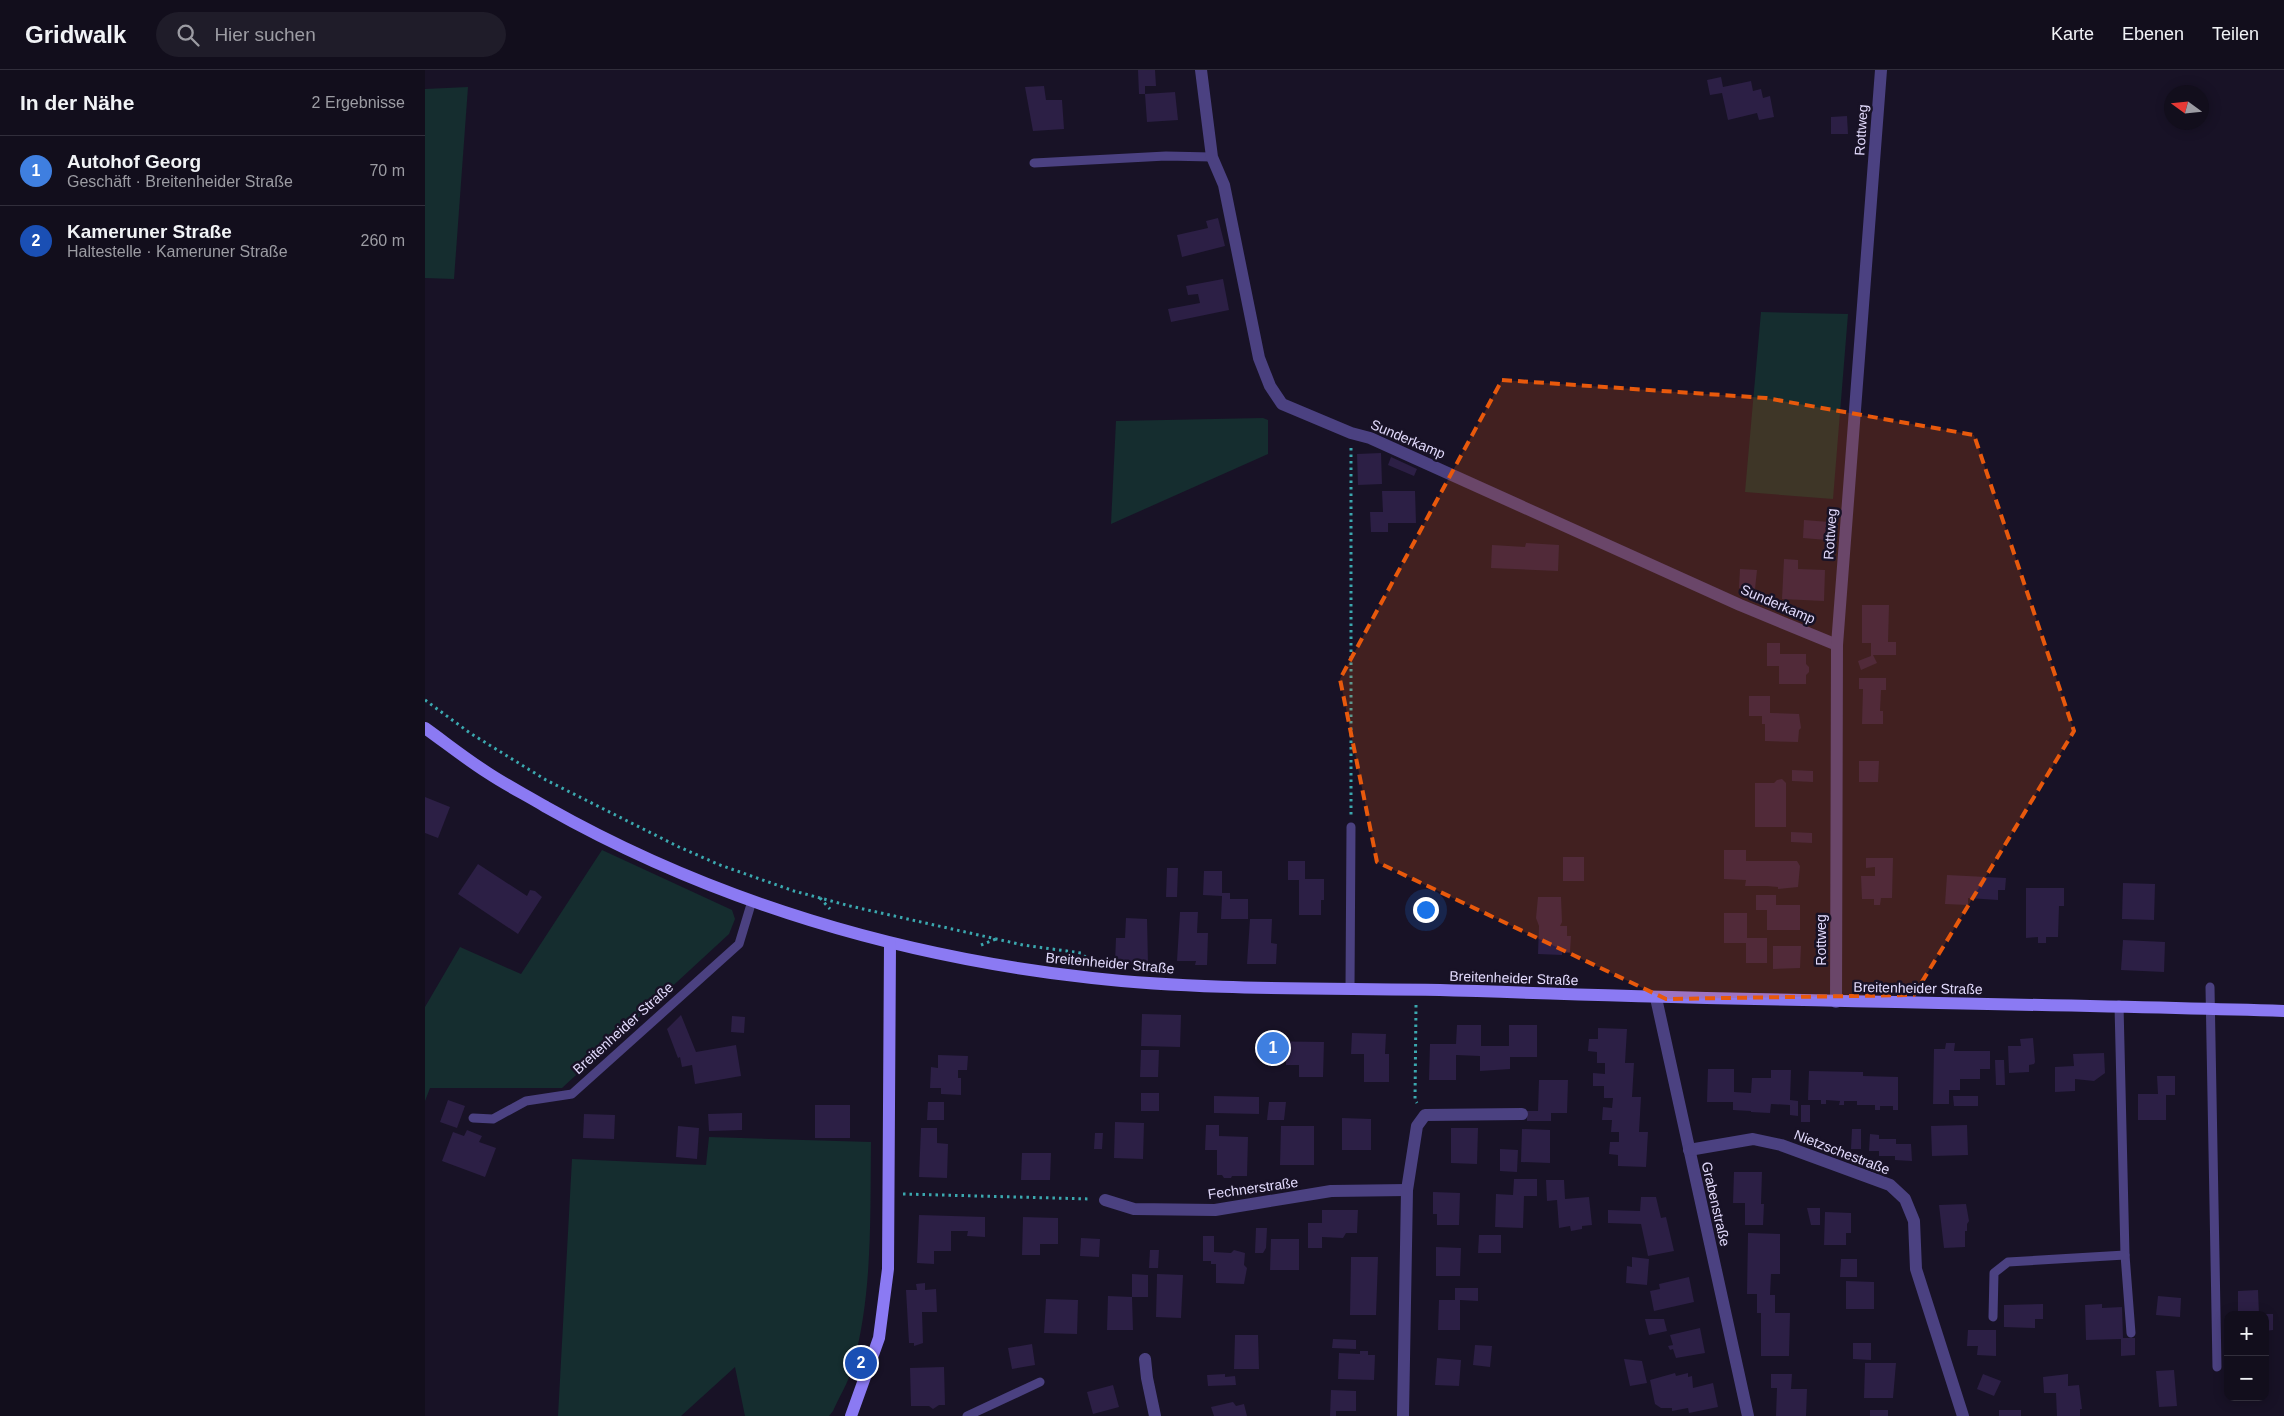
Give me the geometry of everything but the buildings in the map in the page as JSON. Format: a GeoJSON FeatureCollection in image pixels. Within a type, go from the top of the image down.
{"type":"FeatureCollection","features":[{"type":"Feature","properties":{"kind":"street","name":"Sunderkamp"},"geometry":{"type":"LineString","coordinates":[[1201,70],[1212,157],[1224,185],[1259,358],[1270,386],[1282,404],[1351,433],[1369,438],[1741,605],[1837,645]]}},
{"type":"Feature","properties":{"kind":"street","name":"Rottweg"},"geometry":{"type":"LineString","coordinates":[[1836,1002],[1837,645],[1881,70]]}},
{"type":"Feature","properties":{"kind":"street","name":"Breitenheider Straße"},"geometry":{"type":"LineString","coordinates":[[425,728],[490,775],[587,830],[670,869],[752,901],[890,944],[992,965],[1095,978],[1175,984],[1417,989],[1656,998],[2119,1005],[2284,1011]]}},
{"type":"Feature","properties":{"kind":"street"},"geometry":{"type":"LineString","coordinates":[[851,1416],[879,1338],[888,1269],[890,944]]}},
{"type":"Feature","properties":{"kind":"street","name":"Grabenstraße"},"geometry":{"type":"LineString","coordinates":[[1656,998],[1749,1416]]}},
{"type":"Feature","properties":{"kind":"street"},"geometry":{"type":"LineString","coordinates":[[1403,1416],[1407,1190],[1417,1126],[1425,1115],[1522,1114]]}},
{"type":"Feature","properties":{"kind":"street","name":"Nietzschestraße"},"geometry":{"type":"LineString","coordinates":[[1689,1150],[1753,1139],[1781,1144],[1890,1186],[1905,1200],[1914,1221],[1916,1269],[1963,1416]]}},
{"type":"Feature","properties":{"kind":"street","name":"Fechnerstraße"},"geometry":{"type":"LineString","coordinates":[[1105,1200],[1134,1209],[1215,1210],[1331,1191],[1407,1190]]}},
{"type":"Feature","properties":{"kind":"street"},"geometry":{"type":"LineString","coordinates":[[1145,1359],[1155,1416]]}},
{"type":"Feature","properties":{"kind":"lane"},"geometry":{"type":"LineString","coordinates":[[1034,163],[1166,156],[1212,157]]}},
{"type":"Feature","properties":{"kind":"lane"},"geometry":{"type":"LineString","coordinates":[[1350,988],[1351,827]]}},
{"type":"Feature","properties":{"kind":"lane","name":"Breitenheider Straße"},"geometry":{"type":"LineString","coordinates":[[473,1118],[493,1118],[526,1101],[572,1094],[739,944],[752,901]]}},
{"type":"Feature","properties":{"kind":"lane"},"geometry":{"type":"LineString","coordinates":[[2210,987],[2217,1367]]}},
{"type":"Feature","properties":{"kind":"lane"},"geometry":{"type":"LineString","coordinates":[[2119,1005],[2125,1255],[2131,1333]]}},
{"type":"Feature","properties":{"kind":"lane"},"geometry":{"type":"LineString","coordinates":[[1993,1317],[1994,1273],[2009,1262],[2125,1255]]}},
{"type":"Feature","properties":{"kind":"lane"},"geometry":{"type":"LineString","coordinates":[[967,1416],[1040,1382]]}},
{"type":"Feature","properties":{"kind":"path"},"geometry":{"type":"LineString","coordinates":[[1351,433],[1351,827]]}},
{"type":"Feature","properties":{"kind":"path"},"geometry":{"type":"LineString","coordinates":[[425,700],[470,733],[546,780],[638,827],[720,865],[794,891],[895,917],[1023,945],[1081,953],[1095,966]]}},
{"type":"Feature","properties":{"kind":"path"},"geometry":{"type":"LineString","coordinates":[[1417,989],[1415,1100],[1425,1115]]}},
{"type":"Feature","properties":{"kind":"path"},"geometry":{"type":"LineString","coordinates":[[889,1194],[1105,1200]]}},
{"type":"Feature","properties":{"kind":"highlighted area"},"geometry":{"type":"Polygon","coordinates":[[[1502,380],[1766,398],[1974,435],[2074,731],[1914,995],[1666,999],[1377,862],[1340,679],[1502,380]]]}},
{"type":"Feature","properties":{"kind":"green space"},"geometry":{"type":"Polygon","coordinates":[[[468,87],[454,279],[425,278],[425,89],[468,87]]]}},
{"type":"Feature","properties":{"kind":"green space"},"geometry":{"type":"Polygon","coordinates":[[[1761,312],[1848,314],[1833,499],[1745,492],[1761,312]]]}},
{"type":"Feature","properties":{"kind":"green space"},"geometry":{"type":"Polygon","coordinates":[[[1263,418],[1268,420],[1268,454],[1111,524],[1116,421],[1263,418]]]}},
{"type":"Feature","properties":{"kind":"green space"},"geometry":{"type":"Polygon","coordinates":[[[602,850],[732,910],[735,919],[729,934],[562,1088],[430,1088],[425,1101],[425,1007],[460,947],[521,974],[602,850]]]}},
{"type":"Feature","properties":{"kind":"green space"},"geometry":{"type":"Polygon","coordinates":[[[709,1137],[871,1142],[869,1256],[864,1313],[852,1369],[833,1411],[829,1416],[745,1416],[735,1367],[681,1416],[558,1416],[572,1159],[706,1165],[709,1137]]]}},
{"type":"Feature","properties":{"kind":"place","name":"Autohof Georg"},"geometry":{"type":"Point","coordinates":[1273,1048]}},
{"type":"Feature","properties":{"kind":"place","name":"Kameruner Straße"},"geometry":{"type":"Point","coordinates":[861,1363]}}]}
